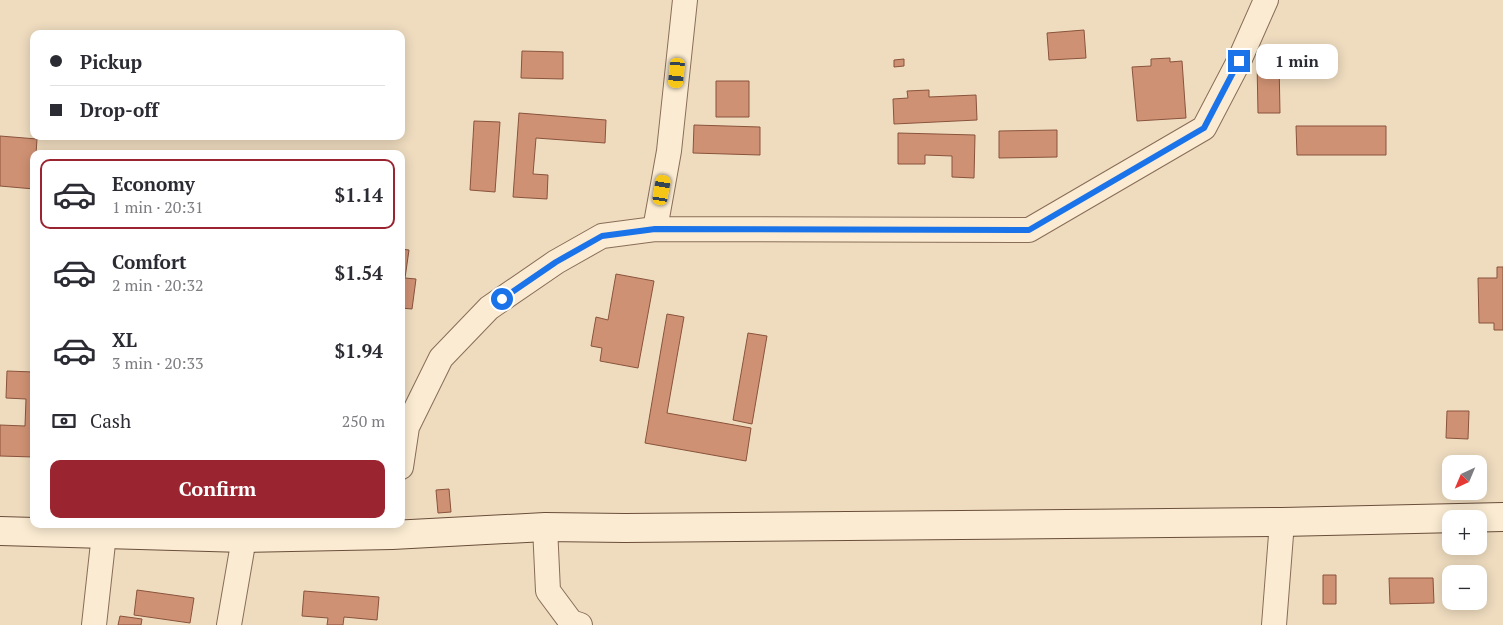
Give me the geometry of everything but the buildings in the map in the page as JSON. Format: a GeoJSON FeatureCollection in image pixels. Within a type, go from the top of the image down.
{"type":"FeatureCollection","features":[{"type":"Feature","properties":{"kind":"street"},"geometry":{"type":"LineString","coordinates":[[655,229],[670,150],[685,0]]}},
{"type":"Feature","properties":{"kind":"street"},"geometry":{"type":"LineString","coordinates":[[405,440],[407,427],[441,358],[489,308],[556,262],[602,236],[655,229],[1029,230],[1204,128],[1239,61],[1266,0]]}},
{"type":"Feature","properties":{"kind":"street"},"geometry":{"type":"LineString","coordinates":[[0,531],[244,538],[393,530],[545,527],[635,528],[1282,522],[1503,517]]}},
{"type":"Feature","properties":{"kind":"street"},"geometry":{"type":"LineString","coordinates":[[1274,625],[1282,522]]}},
{"type":"Feature","properties":{"kind":"street"},"geometry":{"type":"LineString","coordinates":[[545,527],[548,591],[571,622],[580,625]]}},
{"type":"Feature","properties":{"kind":"street"},"geometry":{"type":"LineString","coordinates":[[94,625],[104,534]]}},
{"type":"Feature","properties":{"kind":"street"},"geometry":{"type":"LineString","coordinates":[[229,625],[244,538]]}},
{"type":"Feature","properties":{"kind":"route"},"geometry":{"type":"LineString","coordinates":[[502,299],[556,262],[602,236],[655,229],[1029,230],[1204,128],[1239,61]]}}]}
